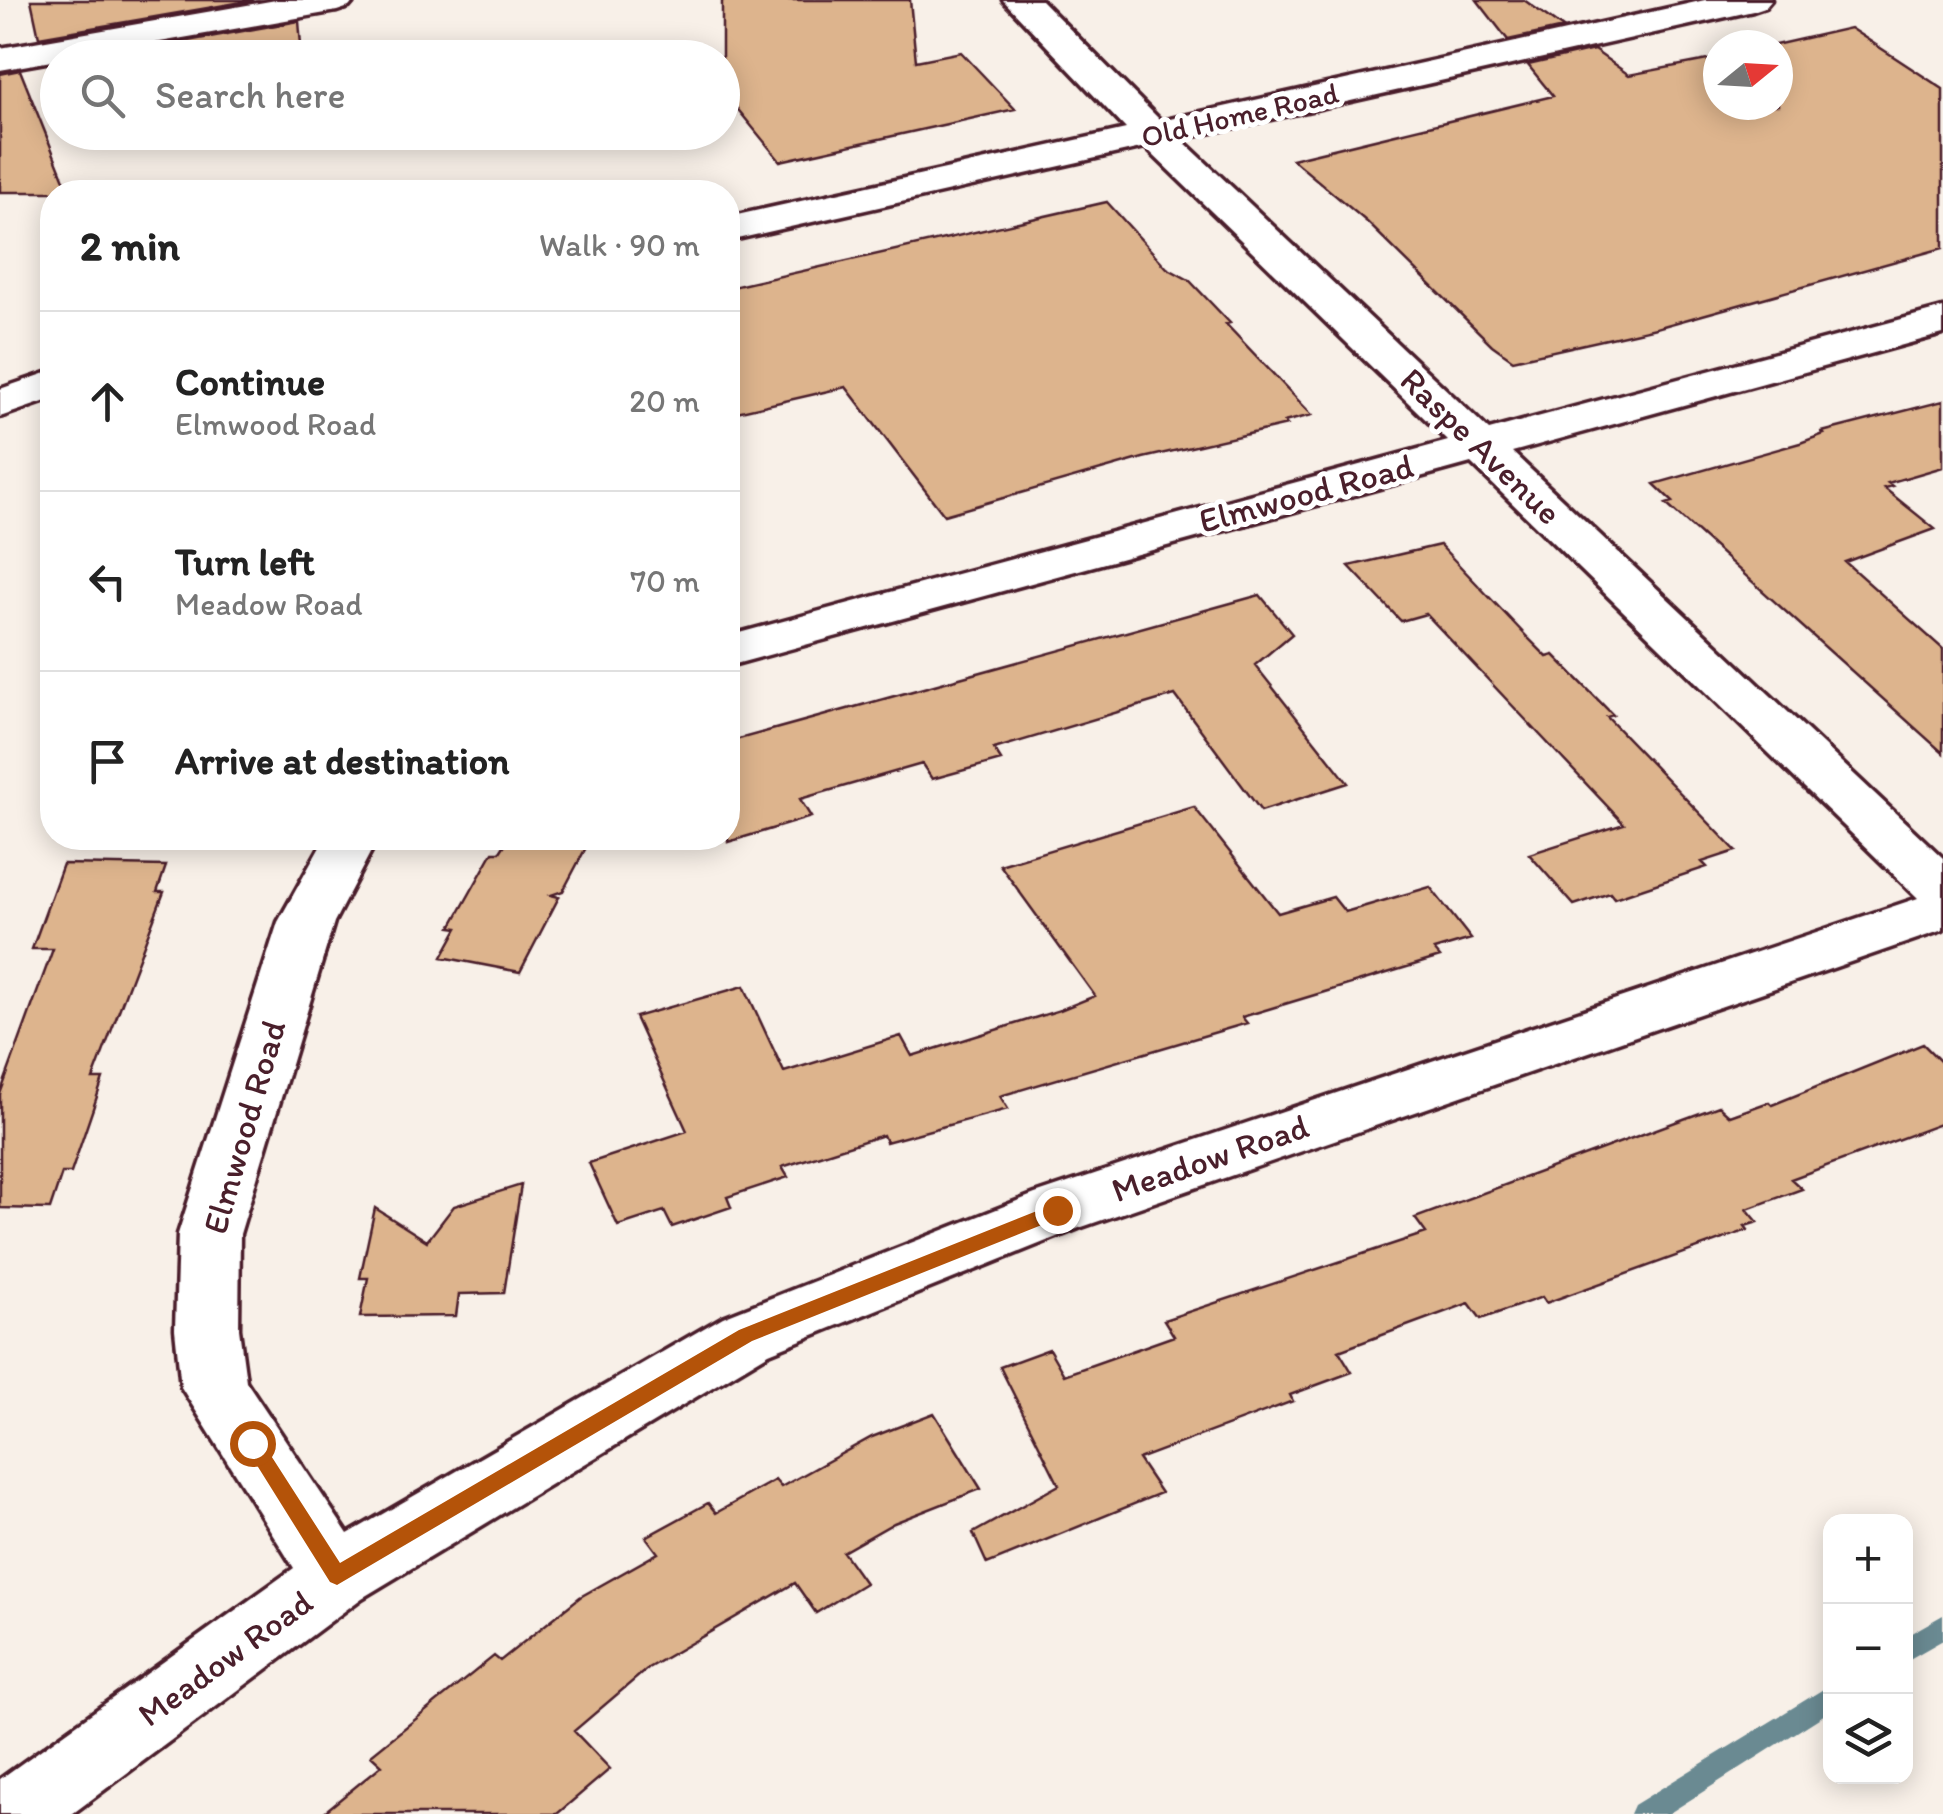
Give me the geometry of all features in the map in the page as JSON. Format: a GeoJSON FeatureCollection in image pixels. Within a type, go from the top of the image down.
{"type":"FeatureCollection","features":[{"type":"Feature","properties":{"kind":"street"},"geometry":{"type":"LineString","coordinates":[[99,40],[282,5],[337,0]]}},
{"type":"Feature","properties":{"kind":"street","name":"Raspe Avenue"},"geometry":{"type":"LineString","coordinates":[[1021,0],[1153,134],[1943,890]]}},
{"type":"Feature","properties":{"kind":"street","name":"Old Home Road"},"geometry":{"type":"LineString","coordinates":[[740,226],[1752,0]]}},
{"type":"Feature","properties":{"kind":"street"},"geometry":{"type":"LineString","coordinates":[[0,59],[40,51]]}},
{"type":"Feature","properties":{"kind":"street","name":"Elmwood Road"},"geometry":{"type":"LineString","coordinates":[[740,648],[1943,321]]}},
{"type":"Feature","properties":{"kind":"street"},"geometry":{"type":"LineString","coordinates":[[0,404],[40,389]]}},
{"type":"Feature","properties":{"kind":"street","name":"Elmwood Road"},"geometry":{"type":"LineString","coordinates":[[337,1576],[214,1387],[207,1329],[209,1234],[306,922],[345,850]]}},
{"type":"Feature","properties":{"kind":"street","name":"Meadow Road"},"geometry":{"type":"LineString","coordinates":[[12,1814],[337,1576],[746,1335],[1057,1210],[1943,910]]}},
{"type":"Feature","properties":{"kind":"building"},"geometry":{"type":"Polygon","coordinates":[[[31,0],[254,0],[39,37],[31,0]]]}},
{"type":"Feature","properties":{"kind":"building"},"geometry":{"type":"Polygon","coordinates":[[[722,0],[910,0],[916,61],[961,52],[1015,109],[780,161],[740,112],[740,40],[722,40],[722,0]]]}},
{"type":"Feature","properties":{"kind":"building"},"geometry":{"type":"Polygon","coordinates":[[[1477,0],[1524,0],[1563,28],[1508,40],[1477,0]]]}},
{"type":"Feature","properties":{"kind":"building"},"geometry":{"type":"Polygon","coordinates":[[[299,21],[301,40],[193,40],[299,21]]]}},
{"type":"Feature","properties":{"kind":"building"},"geometry":{"type":"Polygon","coordinates":[[[1850,28],[1943,89],[1943,248],[1656,328],[1513,360],[1492,345],[1367,222],[1292,159],[1553,96],[1528,65],[1594,50],[1629,75],[1703,61],[1703,120],[1793,120],[1793,41],[1850,28]]]}},
{"type":"Feature","properties":{"kind":"building"},"geometry":{"type":"Polygon","coordinates":[[[20,70],[40,120],[40,150],[52,150],[64,180],[40,180],[40,192],[0,192],[0,74],[20,70]]]}},
{"type":"Feature","properties":{"kind":"building"},"geometry":{"type":"Polygon","coordinates":[[[1107,202],[1167,268],[1189,280],[1312,415],[1284,422],[1287,425],[1143,458],[944,515],[846,387],[740,411],[740,285],[1107,202]]]}},
{"type":"Feature","properties":{"kind":"building"},"geometry":{"type":"Polygon","coordinates":[[[1943,401],[1943,467],[1888,483],[1892,486],[1884,488],[1935,529],[1845,562],[1943,649],[1943,753],[1666,504],[1673,502],[1654,484],[1800,443],[1822,432],[1943,401]]]}},
{"type":"Feature","properties":{"kind":"building"},"geometry":{"type":"Polygon","coordinates":[[[1440,545],[1547,657],[1554,655],[1613,715],[1607,717],[1736,851],[1702,862],[1707,867],[1614,898],[1610,893],[1574,905],[1529,854],[1624,824],[1426,614],[1401,621],[1349,566],[1440,545]]]}},
{"type":"Feature","properties":{"kind":"building"},"geometry":{"type":"Polygon","coordinates":[[[1260,595],[1292,634],[1255,665],[1348,783],[1261,811],[1175,695],[994,749],[1001,760],[932,779],[922,764],[800,799],[811,817],[740,838],[740,739],[1260,595]]]}},
{"type":"Feature","properties":{"kind":"building"},"geometry":{"type":"Polygon","coordinates":[[[1194,807],[1278,913],[1333,897],[1345,912],[1430,887],[1471,939],[1434,950],[1440,957],[1242,1017],[1247,1023],[1000,1096],[1008,1109],[886,1142],[883,1135],[782,1167],[788,1177],[727,1197],[731,1207],[672,1227],[664,1211],[618,1226],[589,1163],[687,1131],[635,1017],[744,986],[784,1072],[901,1036],[912,1056],[1060,1010],[1095,996],[1000,865],[1194,807]]]}},
{"type":"Feature","properties":{"kind":"building"},"geometry":{"type":"Polygon","coordinates":[[[585,850],[563,891],[551,895],[559,897],[520,972],[442,957],[458,928],[451,927],[493,852],[585,850]]]}},
{"type":"Feature","properties":{"kind":"building"},"geometry":{"type":"Polygon","coordinates":[[[63,864],[166,866],[157,892],[164,892],[93,1079],[103,1079],[71,1173],[62,1173],[50,1209],[0,1208],[0,1094],[53,949],[32,949],[63,864]]]}},
{"type":"Feature","properties":{"kind":"building"},"geometry":{"type":"Polygon","coordinates":[[[1923,1044],[1943,1064],[1943,1123],[1791,1179],[1802,1189],[1747,1209],[1758,1222],[1745,1226],[1748,1230],[1546,1303],[1542,1297],[1481,1319],[1469,1303],[1339,1351],[1352,1372],[1290,1395],[1293,1401],[1138,1459],[1161,1493],[987,1564],[973,1533],[1059,1485],[1000,1367],[1049,1349],[1064,1375],[1174,1336],[1164,1320],[1426,1233],[1415,1218],[1719,1106],[1730,1116],[1769,1102],[1772,1105],[1923,1044]]]}},
{"type":"Feature","properties":{"kind":"building"},"geometry":{"type":"Polygon","coordinates":[[[521,1185],[504,1293],[459,1294],[456,1316],[360,1317],[368,1278],[360,1278],[375,1208],[427,1241],[454,1206],[521,1185]]]}},
{"type":"Feature","properties":{"kind":"building"},"geometry":{"type":"Polygon","coordinates":[[[934,1413],[981,1489],[894,1523],[843,1552],[865,1583],[816,1613],[795,1583],[648,1668],[574,1731],[610,1769],[557,1814],[322,1814],[382,1765],[371,1755],[494,1656],[500,1661],[580,1597],[658,1553],[646,1537],[708,1503],[716,1513],[775,1480],[781,1487],[872,1437],[934,1413]]]}},
{"type":"Feature","properties":{"kind":"waterway"},"geometry":{"type":"LineString","coordinates":[[1913,1645],[1943,1626]]}},
{"type":"Feature","properties":{"kind":"waterway"},"geometry":{"type":"LineString","coordinates":[[1644,1814],[1823,1701]]}},
{"type":"Feature","properties":{"kind":"route"},"geometry":{"type":"LineString","coordinates":[[252,1443],[337,1576],[746,1335],[1057,1210]]}}]}
